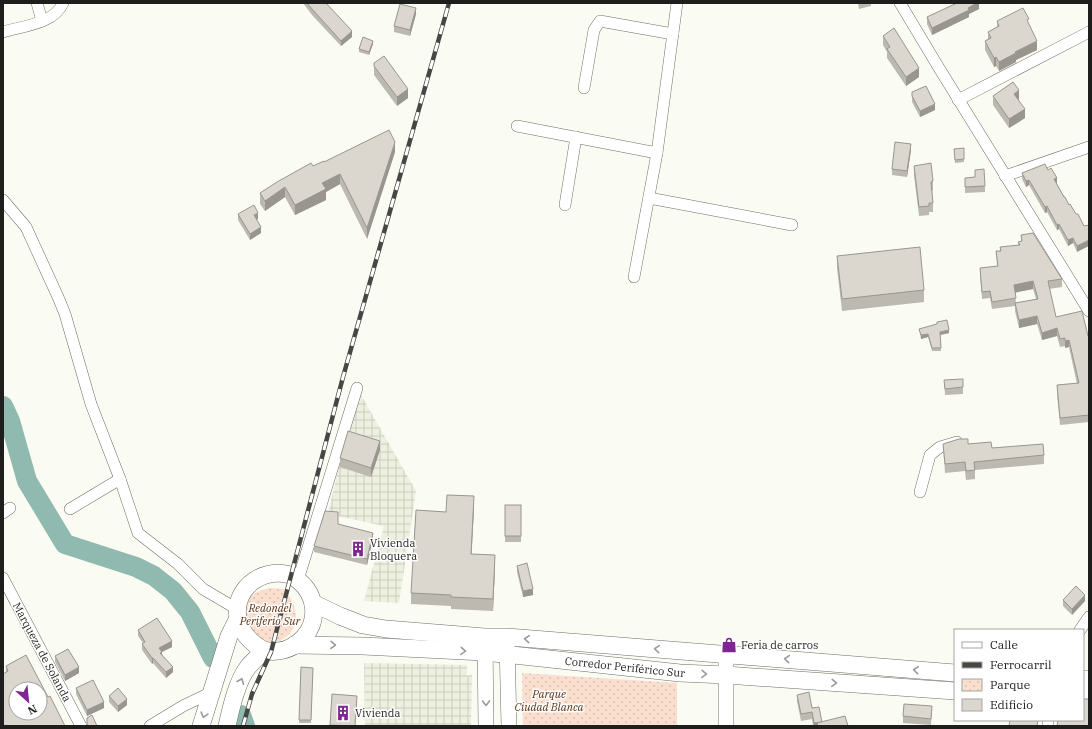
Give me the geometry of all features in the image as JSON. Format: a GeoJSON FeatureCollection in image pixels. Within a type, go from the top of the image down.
{"type":"FeatureCollection","features":[{"type":"Feature","properties":{"kind":"main road"},"geometry":{"type":"LineString","coordinates":[[201,726],[210,693],[237,614],[242,593],[254,580],[271,574],[292,575],[306,589],[313,603],[314,615],[311,627],[302,640],[285,651],[271,652],[264,651],[257,647],[245,635],[240,627],[237,614]]}},
{"type":"Feature","properties":{"kind":"main road","name":"Corredor Periférico Sur"},"geometry":{"type":"LineString","coordinates":[[313,603],[363,625],[485,645],[508,655],[680,673],[954,691]]}},
{"type":"Feature","properties":{"kind":"main road"},"geometry":{"type":"LineString","coordinates":[[507,637],[509,726]]}},
{"type":"Feature","properties":{"kind":"main road","name":"Corredor Periférico Sur"},"geometry":{"type":"LineString","coordinates":[[294,645],[485,645],[507,637],[954,673]]}},
{"type":"Feature","properties":{"kind":"main road"},"geometry":{"type":"LineString","coordinates":[[485,645],[486,726]]}},
{"type":"Feature","properties":{"kind":"main road"},"geometry":{"type":"LineString","coordinates":[[226,726],[242,676],[248,667],[264,651]]}},
{"type":"Feature","properties":{"kind":"main road"},"geometry":{"type":"LineString","coordinates":[[726,655],[726,726]]}},
{"type":"Feature","properties":{"kind":"street"},"geometry":{"type":"LineString","coordinates":[[37,3],[42,21]]}},
{"type":"Feature","properties":{"kind":"street"},"geometry":{"type":"LineString","coordinates":[[3,32],[42,21],[56,13],[63,3]]}},
{"type":"Feature","properties":{"kind":"street"},"geometry":{"type":"LineString","coordinates":[[634,277],[657,152],[677,3]]}},
{"type":"Feature","properties":{"kind":"street"},"geometry":{"type":"LineString","coordinates":[[900,3],[958,100],[1089,311]]}},
{"type":"Feature","properties":{"kind":"street"},"geometry":{"type":"LineString","coordinates":[[584,88],[594,30],[600,21],[673,34]]}},
{"type":"Feature","properties":{"kind":"street"},"geometry":{"type":"LineString","coordinates":[[958,100],[1089,32]]}},
{"type":"Feature","properties":{"kind":"street"},"geometry":{"type":"LineString","coordinates":[[517,126],[657,152]]}},
{"type":"Feature","properties":{"kind":"street"},"geometry":{"type":"LineString","coordinates":[[565,205],[576,137]]}},
{"type":"Feature","properties":{"kind":"street"},"geometry":{"type":"LineString","coordinates":[[1005,176],[1089,147]]}},
{"type":"Feature","properties":{"kind":"street"},"geometry":{"type":"LineString","coordinates":[[649,198],[792,225]]}},
{"type":"Feature","properties":{"kind":"street"},"geometry":{"type":"LineString","coordinates":[[3,200],[26,227],[65,314],[91,404],[120,479],[138,533],[178,564],[203,589],[237,614]]}},
{"type":"Feature","properties":{"kind":"street"},"geometry":{"type":"LineString","coordinates":[[298,580],[357,388]]}},
{"type":"Feature","properties":{"kind":"street"},"geometry":{"type":"LineString","coordinates":[[920,492],[930,455],[940,447],[957,442]]}},
{"type":"Feature","properties":{"kind":"street"},"geometry":{"type":"LineString","coordinates":[[70,509],[120,479]]}},
{"type":"Feature","properties":{"kind":"street","name":"Marqueza de Solanda"},"geometry":{"type":"LineString","coordinates":[[3,578],[81,726]]}},
{"type":"Feature","properties":{"kind":"street"},"geometry":{"type":"LineString","coordinates":[[1081,629],[1089,617]]}},
{"type":"Feature","properties":{"kind":"street"},"geometry":{"type":"LineString","coordinates":[[150,726],[210,693]]}},
{"type":"Feature","properties":{"kind":"shaded area"},"geometry":{"type":"Polygon","coordinates":[[[357,388],[416,491],[399,603],[364,601],[384,526],[328,514],[357,388]]]}},
{"type":"Feature","properties":{"kind":"shaded area"},"geometry":{"type":"Polygon","coordinates":[[[364,663],[467,665],[467,676],[472,674],[471,726],[365,726],[364,663]]]}},
{"type":"Feature","properties":{"kind":"green space","name":"Redondel Periferio Sur"},"geometry":{"type":"Polygon","coordinates":[[[270,588],[284,589],[293,602],[296,616],[293,630],[288,635],[281,640],[268,644],[252,635],[244,609],[254,594],[270,588]]]}},
{"type":"Feature","properties":{"kind":"green space","name":"Parque Ciudad Blanca"},"geometry":{"type":"Polygon","coordinates":[[[522,673],[677,683],[677,726],[523,726],[522,673]]]}},
{"type":"Feature","properties":{"kind":"building"},"geometry":{"type":"Polygon","coordinates":[[[307,3],[326,3],[352,31],[341,41],[307,3]]]}},
{"type":"Feature","properties":{"kind":"building"},"geometry":{"type":"Polygon","coordinates":[[[957,3],[977,3],[968,8],[969,10],[932,28],[927,17],[957,3]]]}},
{"type":"Feature","properties":{"kind":"building"},"geometry":{"type":"Polygon","coordinates":[[[400,4],[416,8],[410,30],[394,26],[400,4]]]}},
{"type":"Feature","properties":{"kind":"building"},"geometry":{"type":"Polygon","coordinates":[[[1023,8],[1029,19],[1027,20],[1037,41],[999,62],[996,57],[994,58],[985,41],[991,38],[988,32],[999,26],[997,21],[1023,8]]]}},
{"type":"Feature","properties":{"kind":"building"},"geometry":{"type":"Polygon","coordinates":[[[894,28],[919,68],[906,77],[887,49],[890,47],[883,36],[894,28]]]}},
{"type":"Feature","properties":{"kind":"building"},"geometry":{"type":"Polygon","coordinates":[[[363,37],[373,41],[369,52],[359,49],[363,37]]]}},
{"type":"Feature","properties":{"kind":"building"},"geometry":{"type":"Polygon","coordinates":[[[384,56],[408,89],[397,97],[374,66],[374,63],[384,56]]]}},
{"type":"Feature","properties":{"kind":"building"},"geometry":{"type":"Polygon","coordinates":[[[1013,82],[1019,90],[1014,94],[1025,109],[1009,119],[993,96],[1013,82]]]}},
{"type":"Feature","properties":{"kind":"building"},"geometry":{"type":"Polygon","coordinates":[[[926,86],[935,104],[920,111],[912,96],[912,92],[926,86]]]}},
{"type":"Feature","properties":{"kind":"building"},"geometry":{"type":"Polygon","coordinates":[[[389,130],[395,142],[367,228],[340,174],[322,183],[326,189],[295,205],[285,187],[265,201],[260,193],[311,163],[313,166],[324,162],[389,130]]]}},
{"type":"Feature","properties":{"kind":"building"},"geometry":{"type":"Polygon","coordinates":[[[895,142],[911,144],[907,171],[892,169],[895,142]]]}},
{"type":"Feature","properties":{"kind":"building"},"geometry":{"type":"Polygon","coordinates":[[[964,148],[964,159],[955,160],[954,149],[964,148]]]}},
{"type":"Feature","properties":{"kind":"building"},"geometry":{"type":"Polygon","coordinates":[[[931,163],[933,203],[929,203],[929,206],[919,207],[914,166],[931,163]]]}},
{"type":"Feature","properties":{"kind":"building"},"geometry":{"type":"Polygon","coordinates":[[[1045,164],[1048,170],[1051,168],[1057,178],[1054,179],[1064,197],[1076,214],[1078,214],[1084,226],[1089,225],[1089,240],[1077,246],[1073,238],[1068,240],[1059,224],[1057,225],[1047,206],[1045,207],[1029,180],[1026,181],[1022,173],[1045,164]]]}},
{"type":"Feature","properties":{"kind":"building"},"geometry":{"type":"Polygon","coordinates":[[[984,169],[985,186],[965,187],[965,178],[975,177],[975,170],[984,169]]]}},
{"type":"Feature","properties":{"kind":"building"},"geometry":{"type":"Polygon","coordinates":[[[254,205],[258,213],[254,215],[261,227],[250,234],[238,214],[254,205]]]}},
{"type":"Feature","properties":{"kind":"building"},"geometry":{"type":"Polygon","coordinates":[[[1033,233],[1062,279],[1048,281],[1056,317],[1082,311],[1089,336],[1089,415],[1060,418],[1057,385],[1079,383],[1069,340],[1065,341],[1065,338],[1060,339],[1057,328],[1042,333],[1037,316],[1019,320],[1015,303],[1038,299],[1033,281],[1014,285],[1016,298],[992,302],[990,291],[982,292],[980,268],[998,266],[996,251],[1001,251],[1000,247],[1020,245],[1018,242],[1022,241],[1021,235],[1033,233]]]}},
{"type":"Feature","properties":{"kind":"building"},"geometry":{"type":"Polygon","coordinates":[[[920,247],[924,290],[842,299],[837,256],[920,247]]]}},
{"type":"Feature","properties":{"kind":"building"},"geometry":{"type":"Polygon","coordinates":[[[947,320],[949,330],[940,332],[941,348],[932,348],[928,334],[921,335],[919,329],[947,320]]]}},
{"type":"Feature","properties":{"kind":"building"},"geometry":{"type":"Polygon","coordinates":[[[963,379],[963,387],[945,389],[944,380],[963,379]]]}},
{"type":"Feature","properties":{"kind":"building"},"geometry":{"type":"Polygon","coordinates":[[[348,431],[380,441],[371,468],[340,458],[348,431]]]}},
{"type":"Feature","properties":{"kind":"building"},"geometry":{"type":"Polygon","coordinates":[[[959,439],[968,439],[968,444],[991,442],[992,448],[1043,444],[1044,455],[974,462],[975,470],[966,471],[965,462],[945,464],[943,444],[959,439]]]}},
{"type":"Feature","properties":{"kind":"building"},"geometry":{"type":"Polygon","coordinates":[[[447,495],[474,496],[471,554],[495,555],[493,599],[411,593],[416,510],[446,512],[447,495]]]}},
{"type":"Feature","properties":{"kind":"building"},"geometry":{"type":"Polygon","coordinates":[[[505,505],[521,505],[521,536],[505,536],[505,505]]]}},
{"type":"Feature","properties":{"kind":"building"},"geometry":{"type":"Polygon","coordinates":[[[325,511],[338,512],[338,524],[373,533],[367,559],[314,546],[325,511]]]}},
{"type":"Feature","properties":{"kind":"building"},"geometry":{"type":"Polygon","coordinates":[[[527,563],[533,589],[523,591],[517,566],[527,563]]]}},
{"type":"Feature","properties":{"kind":"building"},"geometry":{"type":"Polygon","coordinates":[[[1076,586],[1085,595],[1072,609],[1063,600],[1076,586]]]}},
{"type":"Feature","properties":{"kind":"building"},"geometry":{"type":"Polygon","coordinates":[[[157,618],[172,641],[159,648],[162,652],[160,653],[173,667],[166,672],[152,658],[142,644],[145,642],[138,630],[157,618]]]}},
{"type":"Feature","properties":{"kind":"building"},"geometry":{"type":"Polygon","coordinates":[[[68,649],[79,667],[65,675],[55,656],[68,649]]]}},
{"type":"Feature","properties":{"kind":"building"},"geometry":{"type":"Polygon","coordinates":[[[26,655],[40,681],[8,681],[8,721],[48,721],[48,697],[50,696],[65,726],[3,726],[3,674],[8,671],[6,666],[26,655]]]}},
{"type":"Feature","properties":{"kind":"building"},"geometry":{"type":"Polygon","coordinates":[[[301,667],[313,668],[311,720],[299,720],[301,667]]]}},
{"type":"Feature","properties":{"kind":"building"},"geometry":{"type":"Polygon","coordinates":[[[93,680],[104,702],[87,710],[76,688],[93,680]]]}},
{"type":"Feature","properties":{"kind":"building"},"geometry":{"type":"Polygon","coordinates":[[[118,688],[127,699],[118,706],[109,696],[118,688]]]}},
{"type":"Feature","properties":{"kind":"building"},"geometry":{"type":"Polygon","coordinates":[[[809,692],[812,708],[819,707],[822,722],[814,723],[812,712],[801,714],[797,695],[809,692]]]}},
{"type":"Feature","properties":{"kind":"building","name":"Vivienda"},"geometry":{"type":"Polygon","coordinates":[[[332,694],[357,696],[355,726],[330,725],[332,694]]]}},
{"type":"Feature","properties":{"kind":"building"},"geometry":{"type":"Polygon","coordinates":[[[1084,699],[1089,699],[1089,726],[1057,726],[1058,721],[1084,721],[1084,699]]]}},
{"type":"Feature","properties":{"kind":"building"},"geometry":{"type":"Polygon","coordinates":[[[904,704],[932,706],[931,719],[903,716],[904,704]]]}},
{"type":"Feature","properties":{"kind":"building"},"geometry":{"type":"Polygon","coordinates":[[[92,715],[97,726],[88,726],[87,724],[87,718],[92,715]]]}},
{"type":"Feature","properties":{"kind":"building"},"geometry":{"type":"Polygon","coordinates":[[[845,716],[848,726],[818,726],[817,723],[845,716]]]}},
{"type":"Feature","properties":{"kind":"building"},"geometry":{"type":"Polygon","coordinates":[[[1010,721],[1038,721],[1037,726],[1009,726],[1010,721]]]}},
{"type":"Feature","properties":{"kind":"waterway"},"geometry":{"type":"LineString","coordinates":[[3,406],[10,421],[27,481],[65,544],[136,567],[154,576],[173,591],[190,612],[213,658]]}},
{"type":"Feature","properties":{"kind":"waterway"},"geometry":{"type":"LineString","coordinates":[[241,715],[245,726]]}},
{"type":"Feature","properties":{"kind":"railway"},"geometry":{"type":"LineString","coordinates":[[243,726],[252,694],[271,652],[343,377],[449,3]]}},
{"type":"Feature","properties":{"kind":"place","name":"Vivienda Bloquera"},"geometry":{"type":"Point","coordinates":[358,549]}},
{"type":"Feature","properties":{"kind":"place","name":"Feria de carros"},"geometry":{"type":"Point","coordinates":[729,645]}},
{"type":"Feature","properties":{"kind":"place","name":"Vivienda"},"geometry":{"type":"Point","coordinates":[343,713]}}]}
